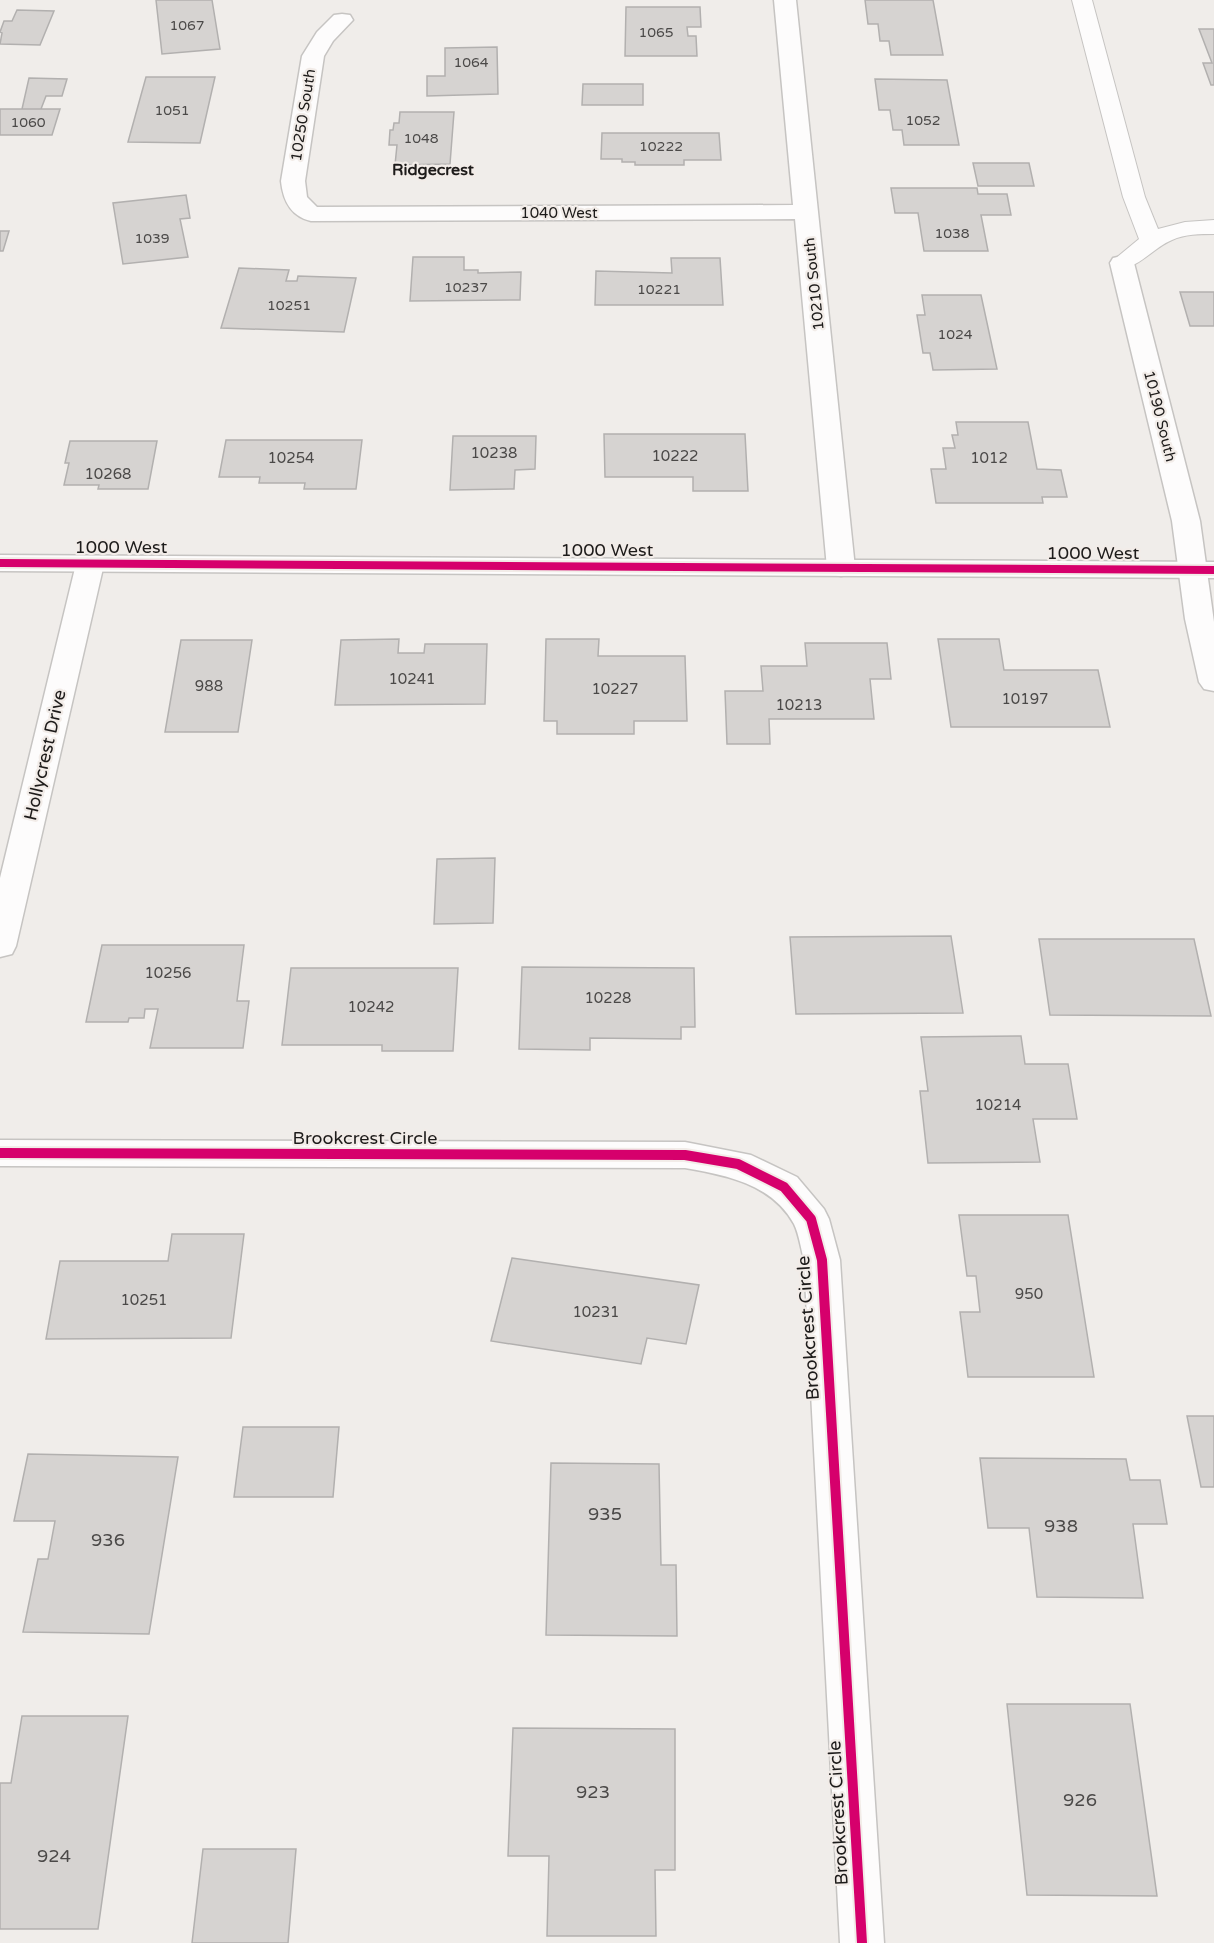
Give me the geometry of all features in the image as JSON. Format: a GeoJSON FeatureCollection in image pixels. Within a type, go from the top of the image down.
{"type":"FeatureCollection","features":[{"type":"Feature","properties":{"kind":"street","name":"10210 South"},"geometry":{"type":"LineString","coordinates":[[785,0],[841,568]]}},
{"type":"Feature","properties":{"kind":"street","name":"10250 South"},"geometry":{"type":"LineString","coordinates":[[311,214],[295,199],[293,181],[307,90],[313,56],[325,37],[342,20]]}},
{"type":"Feature","properties":{"kind":"street","name":"1040 West"},"geometry":{"type":"LineString","coordinates":[[311,214],[807,212]]}},
{"type":"Feature","properties":{"kind":"street","name":"10190 South"},"geometry":{"type":"LineString","coordinates":[[1122,263],[1186,521],[1203,570],[1199,619],[1214,682]]}},
{"type":"Feature","properties":{"kind":"street","name":"1000 West"},"geometry":{"type":"LineString","coordinates":[[0,563],[1203,570]]}},
{"type":"Feature","properties":{"kind":"street","name":"Hollycrest Drive"},"geometry":{"type":"LineString","coordinates":[[0,946],[90,564]]}},
{"type":"Feature","properties":{"kind":"street","name":"Brookcrest Circle"},"geometry":{"type":"LineString","coordinates":[[0,1154],[685,1155],[738,1164],[784,1187],[811,1219],[822,1260],[862,1943]]}},
{"type":"Feature","properties":{"kind":"lane"},"geometry":{"type":"LineString","coordinates":[[1082,0],[1134,197],[1151,239]]}},
{"type":"Feature","properties":{"kind":"lane"},"geometry":{"type":"LineString","coordinates":[[1122,263],[1151,239],[1185,227],[1214,227]]}},
{"type":"Feature","properties":{"kind":"building"},"geometry":{"type":"Polygon","coordinates":[[[156,0],[212,0],[220,49],[162,54],[156,0]]]}},
{"type":"Feature","properties":{"kind":"building"},"geometry":{"type":"Polygon","coordinates":[[[865,0],[933,0],[943,55],[891,55],[889,41],[880,41],[878,24],[868,24],[865,0]]]}},
{"type":"Feature","properties":{"kind":"building"},"geometry":{"type":"Polygon","coordinates":[[[626,7],[700,7],[701,27],[687,27],[688,36],[696,36],[697,56],[625,56],[626,7]]]}},
{"type":"Feature","properties":{"kind":"building"},"geometry":{"type":"Polygon","coordinates":[[[17,10],[54,11],[40,45],[0,44],[2,33],[0,32],[4,21],[12,21],[17,10]]]}},
{"type":"Feature","properties":{"kind":"building"},"geometry":{"type":"Polygon","coordinates":[[[1199,29],[1214,29],[1214,85],[1211,85],[1203,63],[1212,63],[1199,29]]]}},
{"type":"Feature","properties":{"kind":"building"},"geometry":{"type":"Polygon","coordinates":[[[497,47],[498,94],[427,96],[427,76],[445,76],[445,48],[497,47]]]}},
{"type":"Feature","properties":{"kind":"building"},"geometry":{"type":"Polygon","coordinates":[[[146,77],[215,77],[200,143],[128,142],[146,77]]]}},
{"type":"Feature","properties":{"kind":"building"},"geometry":{"type":"Polygon","coordinates":[[[29,78],[67,79],[62,96],[46,96],[41,109],[22,109],[29,78]]]}},
{"type":"Feature","properties":{"kind":"building"},"geometry":{"type":"Polygon","coordinates":[[[875,79],[947,80],[959,145],[904,145],[902,130],[893,130],[890,110],[879,110],[875,79]]]}},
{"type":"Feature","properties":{"kind":"building"},"geometry":{"type":"Polygon","coordinates":[[[583,84],[643,84],[643,105],[582,105],[583,84]]]}},
{"type":"Feature","properties":{"kind":"building"},"geometry":{"type":"Polygon","coordinates":[[[0,109],[60,109],[52,135],[0,135],[0,109]]]}},
{"type":"Feature","properties":{"kind":"building"},"geometry":{"type":"Polygon","coordinates":[[[400,112],[454,112],[450,164],[395,165],[397,145],[389,145],[390,130],[393,130],[394,123],[399,123],[400,112]]]}},
{"type":"Feature","properties":{"kind":"building"},"geometry":{"type":"Polygon","coordinates":[[[602,133],[719,133],[721,160],[684,160],[684,165],[635,165],[635,162],[622,162],[622,159],[601,159],[602,133]]]}},
{"type":"Feature","properties":{"kind":"building"},"geometry":{"type":"Polygon","coordinates":[[[973,163],[1029,163],[1034,186],[978,186],[973,163]]]}},
{"type":"Feature","properties":{"kind":"building"},"geometry":{"type":"Polygon","coordinates":[[[891,188],[977,188],[978,194],[1007,194],[1011,215],[981,215],[988,251],[924,251],[918,213],[895,213],[891,188]]]}},
{"type":"Feature","properties":{"kind":"building"},"geometry":{"type":"Polygon","coordinates":[[[186,195],[190,218],[180,219],[188,257],[123,264],[113,203],[186,195]]]}},
{"type":"Feature","properties":{"kind":"building"},"geometry":{"type":"Polygon","coordinates":[[[0,231],[9,231],[3,251],[0,251],[0,231]]]}},
{"type":"Feature","properties":{"kind":"building"},"geometry":{"type":"Polygon","coordinates":[[[413,257],[464,257],[464,270],[478,270],[478,273],[521,272],[520,300],[410,301],[413,257]]]}},
{"type":"Feature","properties":{"kind":"building"},"geometry":{"type":"Polygon","coordinates":[[[671,258],[720,258],[723,305],[595,305],[596,271],[672,273],[671,258]]]}},
{"type":"Feature","properties":{"kind":"building"},"geometry":{"type":"Polygon","coordinates":[[[239,268],[289,270],[286,281],[297,281],[298,276],[356,278],[344,332],[221,328],[239,268]]]}},
{"type":"Feature","properties":{"kind":"building"},"geometry":{"type":"Polygon","coordinates":[[[1180,292],[1214,292],[1214,326],[1190,326],[1180,292]]]}},
{"type":"Feature","properties":{"kind":"building"},"geometry":{"type":"Polygon","coordinates":[[[922,295],[981,295],[997,369],[933,370],[930,353],[923,353],[917,315],[925,315],[922,295]]]}},
{"type":"Feature","properties":{"kind":"building"},"geometry":{"type":"Polygon","coordinates":[[[956,422],[1028,422],[1037,469],[1061,470],[1067,497],[1042,497],[1043,503],[936,503],[931,469],[946,469],[943,448],[955,448],[952,435],[958,435],[956,422]]]}},
{"type":"Feature","properties":{"kind":"building"},"geometry":{"type":"Polygon","coordinates":[[[604,434],[745,434],[748,491],[693,491],[693,477],[605,477],[604,434]]]}},
{"type":"Feature","properties":{"kind":"building"},"geometry":{"type":"Polygon","coordinates":[[[453,436],[536,436],[535,469],[515,470],[514,489],[450,490],[453,436]]]}},
{"type":"Feature","properties":{"kind":"building"},"geometry":{"type":"Polygon","coordinates":[[[226,440],[362,440],[356,489],[304,489],[305,483],[259,483],[260,477],[219,477],[226,440]]]}},
{"type":"Feature","properties":{"kind":"building"},"geometry":{"type":"Polygon","coordinates":[[[70,441],[157,441],[148,489],[98,489],[99,485],[64,485],[69,463],[65,463],[70,441]]]}},
{"type":"Feature","properties":{"kind":"building"},"geometry":{"type":"Polygon","coordinates":[[[399,639],[398,653],[424,653],[425,644],[487,644],[485,704],[335,705],[341,640],[399,639]]]}},
{"type":"Feature","properties":{"kind":"building"},"geometry":{"type":"Polygon","coordinates":[[[546,639],[599,639],[598,656],[685,656],[687,721],[634,721],[634,734],[557,734],[557,721],[544,721],[546,639]]]}},
{"type":"Feature","properties":{"kind":"building"},"geometry":{"type":"Polygon","coordinates":[[[938,639],[999,639],[1004,670],[1098,670],[1110,727],[951,727],[938,639]]]}},
{"type":"Feature","properties":{"kind":"building"},"geometry":{"type":"Polygon","coordinates":[[[181,640],[252,640],[238,732],[165,732],[181,640]]]}},
{"type":"Feature","properties":{"kind":"building"},"geometry":{"type":"Polygon","coordinates":[[[805,643],[887,643],[891,679],[870,679],[874,719],[769,719],[770,744],[727,744],[725,691],[763,691],[761,666],[807,666],[805,643]]]}},
{"type":"Feature","properties":{"kind":"building"},"geometry":{"type":"Polygon","coordinates":[[[495,858],[493,923],[434,924],[437,859],[495,858]]]}},
{"type":"Feature","properties":{"kind":"building"},"geometry":{"type":"Polygon","coordinates":[[[951,936],[963,1013],[796,1014],[790,937],[951,936]]]}},
{"type":"Feature","properties":{"kind":"building"},"geometry":{"type":"Polygon","coordinates":[[[1039,939],[1194,939],[1211,1016],[1050,1015],[1039,939]]]}},
{"type":"Feature","properties":{"kind":"building"},"geometry":{"type":"Polygon","coordinates":[[[102,945],[244,945],[237,1001],[249,1001],[243,1048],[150,1048],[158,1009],[145,1009],[144,1018],[129,1018],[128,1022],[86,1022],[102,945]]]}},
{"type":"Feature","properties":{"kind":"building"},"geometry":{"type":"Polygon","coordinates":[[[522,967],[694,968],[695,1027],[681,1027],[681,1039],[590,1038],[590,1050],[519,1049],[522,967]]]}},
{"type":"Feature","properties":{"kind":"building"},"geometry":{"type":"Polygon","coordinates":[[[291,968],[458,968],[453,1051],[382,1051],[382,1045],[282,1045],[291,968]]]}},
{"type":"Feature","properties":{"kind":"building"},"geometry":{"type":"Polygon","coordinates":[[[1021,1036],[1025,1064],[1068,1064],[1077,1119],[1033,1119],[1040,1162],[928,1163],[920,1091],[928,1091],[921,1037],[1021,1036]]]}},
{"type":"Feature","properties":{"kind":"building"},"geometry":{"type":"Polygon","coordinates":[[[959,1215],[1068,1215],[1094,1377],[968,1377],[960,1312],[980,1312],[976,1276],[967,1276],[959,1215]]]}},
{"type":"Feature","properties":{"kind":"building"},"geometry":{"type":"Polygon","coordinates":[[[172,1234],[244,1234],[231,1338],[46,1339],[60,1261],[168,1261],[172,1234]]]}},
{"type":"Feature","properties":{"kind":"building"},"geometry":{"type":"Polygon","coordinates":[[[512,1258],[699,1285],[686,1344],[647,1338],[641,1364],[491,1341],[512,1258]]]}},
{"type":"Feature","properties":{"kind":"building"},"geometry":{"type":"Polygon","coordinates":[[[1187,1416],[1214,1416],[1214,1487],[1201,1487],[1187,1416]]]}},
{"type":"Feature","properties":{"kind":"building"},"geometry":{"type":"Polygon","coordinates":[[[243,1427],[339,1427],[333,1497],[234,1497],[243,1427]]]}},
{"type":"Feature","properties":{"kind":"building"},"geometry":{"type":"Polygon","coordinates":[[[28,1454],[178,1457],[149,1634],[23,1632],[38,1559],[48,1559],[55,1521],[14,1521],[28,1454]]]}},
{"type":"Feature","properties":{"kind":"building"},"geometry":{"type":"Polygon","coordinates":[[[980,1458],[1126,1459],[1130,1480],[1160,1480],[1167,1524],[1133,1524],[1143,1598],[1037,1597],[1029,1528],[988,1528],[980,1458]]]}},
{"type":"Feature","properties":{"kind":"building"},"geometry":{"type":"Polygon","coordinates":[[[551,1463],[659,1464],[661,1565],[676,1565],[677,1636],[546,1635],[551,1463]]]}},
{"type":"Feature","properties":{"kind":"building"},"geometry":{"type":"Polygon","coordinates":[[[1007,1704],[1130,1704],[1157,1896],[1027,1895],[1007,1704]]]}},
{"type":"Feature","properties":{"kind":"building"},"geometry":{"type":"Polygon","coordinates":[[[22,1716],[128,1716],[98,1929],[0,1929],[0,1783],[11,1783],[22,1716]]]}},
{"type":"Feature","properties":{"kind":"building"},"geometry":{"type":"Polygon","coordinates":[[[513,1728],[675,1729],[675,1870],[655,1870],[656,1936],[547,1936],[549,1856],[508,1856],[513,1728]]]}},
{"type":"Feature","properties":{"kind":"building"},"geometry":{"type":"Polygon","coordinates":[[[203,1849],[296,1849],[288,1943],[192,1943],[203,1849]]]}},
{"type":"Feature","properties":{"kind":"cycle path"},"geometry":{"type":"LineString","coordinates":[[0,563],[1214,570]]}},
{"type":"Feature","properties":{"kind":"cycle path"},"geometry":{"type":"LineString","coordinates":[[0,1153],[685,1155],[738,1164],[784,1187],[811,1219],[822,1260],[862,1943]]}},
{"type":"Feature","properties":{"kind":"district","name":"Ridgecrest"},"geometry":{"type":"Point","coordinates":[433,170]}}]}
